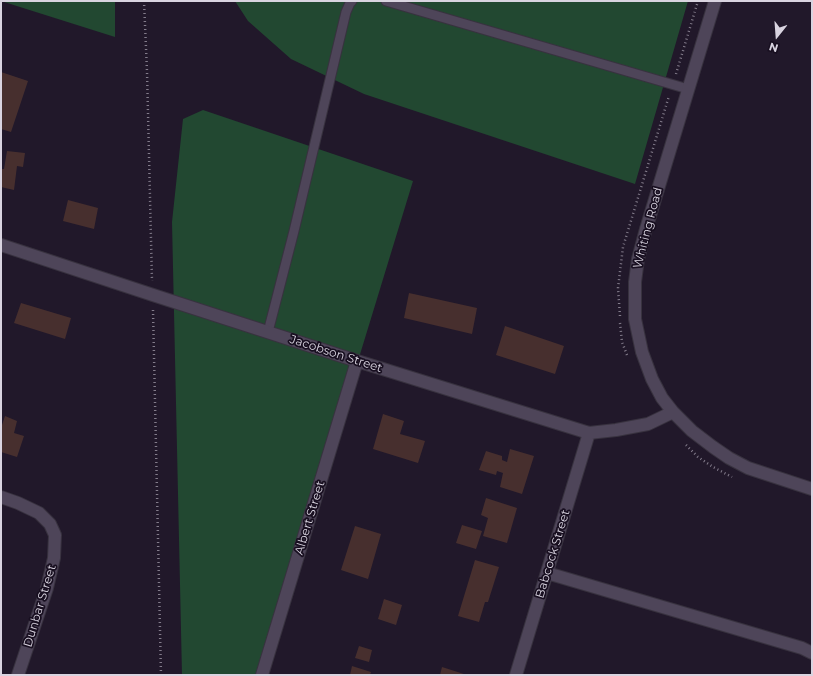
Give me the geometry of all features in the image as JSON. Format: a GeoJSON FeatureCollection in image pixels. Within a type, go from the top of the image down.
{"type":"FeatureCollection","features":[{"type":"Feature","properties":{"kind":"street","name":"Whiting Road"},"geometry":{"type":"LineString","coordinates":[[715,1],[638,258],[635,282],[635,319],[642,352],[652,379],[662,398],[673,412],[692,431],[712,447],[748,468],[812,489]]}},
{"type":"Feature","properties":{"kind":"street","name":"Jacobson Street"},"geometry":{"type":"LineString","coordinates":[[1,244],[357,361],[589,433],[648,424],[673,412]]}},
{"type":"Feature","properties":{"kind":"street","name":"Albert Street"},"geometry":{"type":"LineString","coordinates":[[262,675],[357,361]]}},
{"type":"Feature","properties":{"kind":"street","name":"Babcock Street"},"geometry":{"type":"LineString","coordinates":[[516,675],[589,433]]}},
{"type":"Feature","properties":{"kind":"street","name":"Dunbar Street"},"geometry":{"type":"LineString","coordinates":[[1,497],[39,513],[50,524],[55,535],[54,558],[47,588],[18,675]]}},
{"type":"Feature","properties":{"kind":"street"},"geometry":{"type":"LineString","coordinates":[[547,573],[802,648],[812,653]]}},
{"type":"Feature","properties":{"kind":"lane"},"geometry":{"type":"LineString","coordinates":[[268,332],[294,231],[346,12],[352,1]]}},
{"type":"Feature","properties":{"kind":"lane"},"geometry":{"type":"LineString","coordinates":[[386,1],[688,89]]}},
{"type":"Feature","properties":{"kind":"path"},"geometry":{"type":"LineString","coordinates":[[144,1],[153,295],[161,675]]}},
{"type":"Feature","properties":{"kind":"path"},"geometry":{"type":"LineString","coordinates":[[695,10],[698,1]]}},
{"type":"Feature","properties":{"kind":"green space"},"geometry":{"type":"Polygon","coordinates":[[[1,1],[115,1],[115,37],[1,1]]]}},
{"type":"Feature","properties":{"kind":"green space"},"geometry":{"type":"Polygon","coordinates":[[[235,1],[688,1],[635,184],[364,94],[291,59],[248,21],[235,1]]]}},
{"type":"Feature","properties":{"kind":"green space"},"geometry":{"type":"Polygon","coordinates":[[[203,110],[413,181],[262,675],[182,675],[172,222],[183,119],[203,110]]]}},
{"type":"Feature","properties":{"kind":"building"},"geometry":{"type":"Polygon","coordinates":[[[1,72],[28,81],[11,132],[1,129],[1,72]]]}},
{"type":"Feature","properties":{"kind":"building"},"geometry":{"type":"Polygon","coordinates":[[[7,151],[25,153],[23,167],[17,166],[14,190],[1,187],[1,169],[4,169],[7,151]]]}},
{"type":"Feature","properties":{"kind":"building"},"geometry":{"type":"Polygon","coordinates":[[[68,200],[98,208],[94,229],[63,221],[68,200]]]}},
{"type":"Feature","properties":{"kind":"building"},"geometry":{"type":"Polygon","coordinates":[[[409,293],[477,308],[472,334],[404,318],[409,293]]]}},
{"type":"Feature","properties":{"kind":"building"},"geometry":{"type":"Polygon","coordinates":[[[21,303],[71,318],[65,339],[14,323],[21,303]]]}},
{"type":"Feature","properties":{"kind":"building"},"geometry":{"type":"Polygon","coordinates":[[[505,326],[564,346],[555,374],[496,355],[505,326]]]}},
{"type":"Feature","properties":{"kind":"building"},"geometry":{"type":"Polygon","coordinates":[[[383,414],[404,421],[400,434],[425,441],[418,463],[373,449],[383,414]]]}},
{"type":"Feature","properties":{"kind":"building"},"geometry":{"type":"Polygon","coordinates":[[[5,416],[17,421],[14,433],[24,436],[17,457],[1,452],[1,428],[5,416]]]}},
{"type":"Feature","properties":{"kind":"building"},"geometry":{"type":"Polygon","coordinates":[[[510,449],[534,456],[522,494],[500,487],[503,473],[497,471],[496,475],[479,470],[486,451],[502,456],[502,460],[507,462],[510,449]]]}},
{"type":"Feature","properties":{"kind":"building"},"geometry":{"type":"Polygon","coordinates":[[[486,498],[517,508],[507,543],[483,536],[488,518],[481,515],[486,498]]]}},
{"type":"Feature","properties":{"kind":"building"},"geometry":{"type":"Polygon","coordinates":[[[462,525],[482,531],[476,549],[456,543],[462,525]]]}},
{"type":"Feature","properties":{"kind":"building"},"geometry":{"type":"Polygon","coordinates":[[[355,526],[381,534],[368,579],[341,570],[355,526]]]}},
{"type":"Feature","properties":{"kind":"building"},"geometry":{"type":"Polygon","coordinates":[[[475,560],[499,567],[488,602],[485,602],[479,622],[458,616],[475,560]]]}},
{"type":"Feature","properties":{"kind":"building"},"geometry":{"type":"Polygon","coordinates":[[[384,599],[402,605],[396,625],[378,619],[384,599]]]}},
{"type":"Feature","properties":{"kind":"building"},"geometry":{"type":"Polygon","coordinates":[[[359,646],[372,650],[369,662],[355,658],[359,646]]]}},
{"type":"Feature","properties":{"kind":"building"},"geometry":{"type":"Polygon","coordinates":[[[352,666],[371,672],[370,675],[350,675],[352,666]]]}},
{"type":"Feature","properties":{"kind":"building"},"geometry":{"type":"Polygon","coordinates":[[[442,667],[467,675],[440,675],[442,667]]]}}]}
